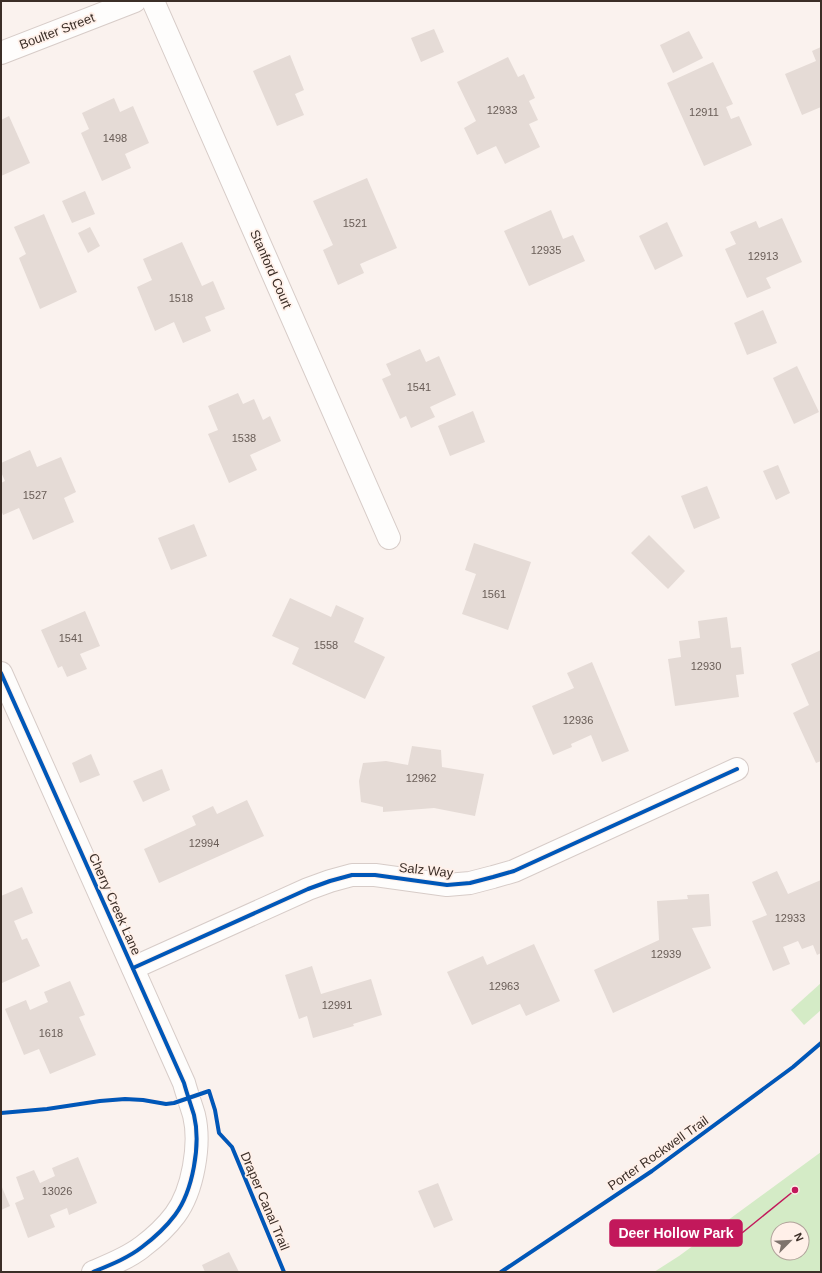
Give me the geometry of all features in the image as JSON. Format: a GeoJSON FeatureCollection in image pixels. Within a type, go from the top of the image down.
{"type":"FeatureCollection","features":[{"type":"Feature","properties":{"kind":"street","name":"Boulter Street"},"geometry":{"type":"LineString","coordinates":[[1,53],[136,1]]}},
{"type":"Feature","properties":{"kind":"street","name":"Stanford Court"},"geometry":{"type":"LineString","coordinates":[[153,1],[389,538]]}},
{"type":"Feature","properties":{"kind":"street","name":"Cherry Creek Lane"},"geometry":{"type":"LineString","coordinates":[[1,673],[184,1083],[194,1116],[197,1135],[193,1174],[186,1194],[176,1214],[160,1232],[142,1248],[121,1260],[93,1272]]}},
{"type":"Feature","properties":{"kind":"street","name":"Salz Way"},"geometry":{"type":"LineString","coordinates":[[133,968],[308,889],[352,875],[375,875],[447,884],[470,883],[514,871],[737,769]]}},
{"type":"Feature","properties":{"kind":"green space"},"geometry":{"type":"Polygon","coordinates":[[[821,983],[821,1010],[804,1025],[791,1010],[821,983]]]}},
{"type":"Feature","properties":{"kind":"green space"},"geometry":{"type":"Polygon","coordinates":[[[821,1152],[821,1272],[654,1272],[679,1256],[821,1152]]]}},
{"type":"Feature","properties":{"kind":"building"},"geometry":{"type":"Polygon","coordinates":[[[434,29],[444,52],[421,62],[411,38],[434,29]]]}},
{"type":"Feature","properties":{"kind":"building"},"geometry":{"type":"Polygon","coordinates":[[[689,31],[703,58],[673,73],[660,45],[689,31]]]}},
{"type":"Feature","properties":{"kind":"building"},"geometry":{"type":"Polygon","coordinates":[[[821,47],[821,107],[802,115],[785,74],[816,61],[812,51],[821,47]]]}},
{"type":"Feature","properties":{"kind":"building"},"geometry":{"type":"Polygon","coordinates":[[[290,55],[304,90],[295,94],[304,115],[277,126],[253,71],[290,55]]]}},
{"type":"Feature","properties":{"kind":"building"},"geometry":{"type":"Polygon","coordinates":[[[508,57],[518,77],[524,74],[535,98],[529,101],[538,120],[529,124],[540,147],[505,164],[496,146],[477,155],[464,128],[476,121],[457,82],[508,57]]]}},
{"type":"Feature","properties":{"kind":"building"},"geometry":{"type":"Polygon","coordinates":[[[713,62],[733,104],[726,107],[731,119],[739,116],[752,145],[704,166],[667,83],[713,62]]]}},
{"type":"Feature","properties":{"kind":"building"},"geometry":{"type":"Polygon","coordinates":[[[114,98],[120,112],[133,106],[149,143],[125,154],[131,168],[102,181],[81,133],[89,129],[82,113],[114,98]]]}},
{"type":"Feature","properties":{"kind":"building"},"geometry":{"type":"Polygon","coordinates":[[[9,116],[30,163],[1,176],[1,120],[9,116]]]}},
{"type":"Feature","properties":{"kind":"building"},"geometry":{"type":"Polygon","coordinates":[[[367,178],[397,248],[360,264],[364,273],[338,285],[323,250],[333,245],[313,201],[367,178]]]}},
{"type":"Feature","properties":{"kind":"building"},"geometry":{"type":"Polygon","coordinates":[[[85,191],[95,214],[72,223],[62,201],[85,191]]]}},
{"type":"Feature","properties":{"kind":"building"},"geometry":{"type":"Polygon","coordinates":[[[551,210],[563,239],[573,235],[585,261],[529,286],[504,231],[551,210]]]}},
{"type":"Feature","properties":{"kind":"building"},"geometry":{"type":"Polygon","coordinates":[[[44,214],[77,292],[40,309],[19,258],[26,254],[14,227],[44,214]]]}},
{"type":"Feature","properties":{"kind":"building"},"geometry":{"type":"Polygon","coordinates":[[[782,218],[802,262],[766,278],[771,288],[747,298],[725,249],[736,244],[730,232],[756,221],[759,228],[782,218]]]}},
{"type":"Feature","properties":{"kind":"building"},"geometry":{"type":"Polygon","coordinates":[[[667,222],[683,256],[655,270],[639,236],[667,222]]]}},
{"type":"Feature","properties":{"kind":"building"},"geometry":{"type":"Polygon","coordinates":[[[90,227],[100,246],[88,253],[78,233],[90,227]]]}},
{"type":"Feature","properties":{"kind":"building"},"geometry":{"type":"Polygon","coordinates":[[[182,242],[202,286],[213,281],[225,309],[205,317],[211,331],[183,343],[174,322],[155,331],[137,287],[152,280],[143,259],[182,242]]]}},
{"type":"Feature","properties":{"kind":"building"},"geometry":{"type":"Polygon","coordinates":[[[763,310],[777,343],[747,355],[734,323],[763,310]]]}},
{"type":"Feature","properties":{"kind":"building"},"geometry":{"type":"Polygon","coordinates":[[[420,349],[426,362],[439,356],[456,395],[430,407],[435,417],[411,428],[406,416],[400,419],[382,379],[391,375],[386,364],[420,349]]]}},
{"type":"Feature","properties":{"kind":"building"},"geometry":{"type":"Polygon","coordinates":[[[797,366],[819,412],[794,424],[773,378],[797,366]]]}},
{"type":"Feature","properties":{"kind":"building"},"geometry":{"type":"Polygon","coordinates":[[[238,393],[243,404],[254,399],[263,420],[270,416],[281,441],[250,455],[257,470],[229,483],[208,434],[218,430],[208,406],[238,393]]]}},
{"type":"Feature","properties":{"kind":"building"},"geometry":{"type":"Polygon","coordinates":[[[473,411],[485,442],[450,456],[438,426],[473,411]]]}},
{"type":"Feature","properties":{"kind":"building"},"geometry":{"type":"Polygon","coordinates":[[[30,450],[37,467],[61,457],[76,492],[64,498],[74,522],[33,540],[19,508],[3,515],[1,510],[1,483],[5,481],[1,472],[1,463],[30,450]]]}},
{"type":"Feature","properties":{"kind":"building"},"geometry":{"type":"Polygon","coordinates":[[[778,465],[790,493],[776,500],[763,471],[778,465]]]}},
{"type":"Feature","properties":{"kind":"building"},"geometry":{"type":"Polygon","coordinates":[[[707,486],[720,518],[694,529],[681,496],[707,486]]]}},
{"type":"Feature","properties":{"kind":"building"},"geometry":{"type":"Polygon","coordinates":[[[194,524],[207,556],[171,570],[158,538],[194,524]]]}},
{"type":"Feature","properties":{"kind":"building"},"geometry":{"type":"Polygon","coordinates":[[[649,535],[685,571],[668,589],[631,553],[649,535]]]}},
{"type":"Feature","properties":{"kind":"building"},"geometry":{"type":"Polygon","coordinates":[[[474,543],[531,562],[508,630],[462,614],[476,574],[465,570],[474,543]]]}},
{"type":"Feature","properties":{"kind":"building"},"geometry":{"type":"Polygon","coordinates":[[[290,598],[331,617],[336,605],[364,618],[354,642],[385,657],[365,699],[292,664],[299,648],[272,636],[290,598]]]}},
{"type":"Feature","properties":{"kind":"building"},"geometry":{"type":"Polygon","coordinates":[[[85,611],[100,646],[80,654],[87,669],[67,677],[62,666],[58,668],[41,630],[85,611]]]}},
{"type":"Feature","properties":{"kind":"building"},"geometry":{"type":"Polygon","coordinates":[[[727,617],[731,648],[741,647],[744,674],[736,675],[739,697],[675,706],[668,659],[681,657],[679,641],[700,638],[698,621],[727,617]]]}},
{"type":"Feature","properties":{"kind":"building"},"geometry":{"type":"Polygon","coordinates":[[[821,650],[821,761],[816,763],[793,713],[809,705],[791,664],[821,650]]]}},
{"type":"Feature","properties":{"kind":"building"},"geometry":{"type":"Polygon","coordinates":[[[592,662],[629,751],[602,762],[591,735],[571,744],[572,747],[553,755],[532,706],[574,688],[567,673],[592,662]]]}},
{"type":"Feature","properties":{"kind":"building"},"geometry":{"type":"Polygon","coordinates":[[[412,746],[441,750],[442,767],[484,774],[475,816],[434,808],[383,812],[383,807],[361,802],[359,781],[363,763],[386,761],[408,765],[412,746]]]}},
{"type":"Feature","properties":{"kind":"building"},"geometry":{"type":"Polygon","coordinates":[[[91,754],[100,775],[80,783],[72,763],[91,754]]]}},
{"type":"Feature","properties":{"kind":"building"},"geometry":{"type":"Polygon","coordinates":[[[162,769],[170,790],[143,802],[133,781],[162,769]]]}},
{"type":"Feature","properties":{"kind":"building"},"geometry":{"type":"Polygon","coordinates":[[[247,800],[264,836],[159,883],[144,849],[196,825],[192,816],[213,806],[217,814],[247,800]]]}},
{"type":"Feature","properties":{"kind":"building"},"geometry":{"type":"Polygon","coordinates":[[[777,871],[788,894],[821,880],[821,953],[817,955],[813,945],[802,949],[798,941],[783,947],[790,964],[773,971],[752,921],[767,915],[752,882],[777,871]]]}},
{"type":"Feature","properties":{"kind":"building"},"geometry":{"type":"Polygon","coordinates":[[[22,887],[33,913],[14,921],[22,940],[27,938],[40,966],[2,983],[1,896],[22,887]]]}},
{"type":"Feature","properties":{"kind":"building"},"geometry":{"type":"Polygon","coordinates":[[[709,894],[711,926],[692,928],[711,968],[613,1013],[594,970],[659,940],[657,901],[688,899],[687,895],[709,894]]]}},
{"type":"Feature","properties":{"kind":"building"},"geometry":{"type":"Polygon","coordinates":[[[534,944],[560,1001],[526,1016],[520,1004],[472,1025],[447,972],[483,956],[487,965],[534,944]]]}},
{"type":"Feature","properties":{"kind":"building"},"geometry":{"type":"Polygon","coordinates":[[[312,966],[321,994],[371,979],[382,1015],[353,1024],[354,1026],[313,1038],[307,1016],[299,1019],[285,975],[312,966]]]}},
{"type":"Feature","properties":{"kind":"building"},"geometry":{"type":"Polygon","coordinates":[[[70,981],[85,1015],[79,1017],[96,1055],[50,1074],[39,1049],[24,1055],[5,1009],[26,1000],[30,1010],[48,1002],[44,992],[70,981]]]}},
{"type":"Feature","properties":{"kind":"building"},"geometry":{"type":"Polygon","coordinates":[[[78,1157],[97,1203],[69,1215],[67,1208],[50,1215],[55,1227],[28,1238],[15,1203],[24,1199],[16,1177],[34,1170],[40,1183],[55,1176],[52,1168],[78,1157]]]}},
{"type":"Feature","properties":{"kind":"building"},"geometry":{"type":"Polygon","coordinates":[[[438,1183],[453,1220],[434,1228],[418,1191],[438,1183]]]}},
{"type":"Feature","properties":{"kind":"building"},"geometry":{"type":"Polygon","coordinates":[[[1,1185],[10,1206],[1,1210],[1,1185]]]}},
{"type":"Feature","properties":{"kind":"building"},"geometry":{"type":"Polygon","coordinates":[[[229,1252],[239,1272],[205,1272],[202,1265],[229,1252]]]}},
{"type":"Feature","properties":{"kind":"cycle path"},"geometry":{"type":"LineString","coordinates":[[1,673],[184,1083],[194,1115],[196,1127],[196,1153],[191,1180],[187,1193],[175,1215],[160,1232],[137,1251],[119,1261],[93,1272]]}},
{"type":"Feature","properties":{"kind":"cycle path"},"geometry":{"type":"LineString","coordinates":[[133,968],[308,889],[352,875],[375,875],[447,885],[470,883],[514,871],[737,769]]}},
{"type":"Feature","properties":{"kind":"cycle path","name":"Porter Rockwell Trail"},"geometry":{"type":"LineString","coordinates":[[501,1272],[652,1171],[793,1067],[821,1043]]}},
{"type":"Feature","properties":{"kind":"cycle path","name":"Draper Canal Trail"},"geometry":{"type":"LineString","coordinates":[[1,1113],[125,1099],[166,1104],[174,1103],[209,1091],[215,1110],[219,1133],[232,1147],[284,1272]]}},
{"type":"Feature","properties":{"kind":"place","name":"Deer Hollow Park"},"geometry":{"type":"Point","coordinates":[795,1190]}}]}
